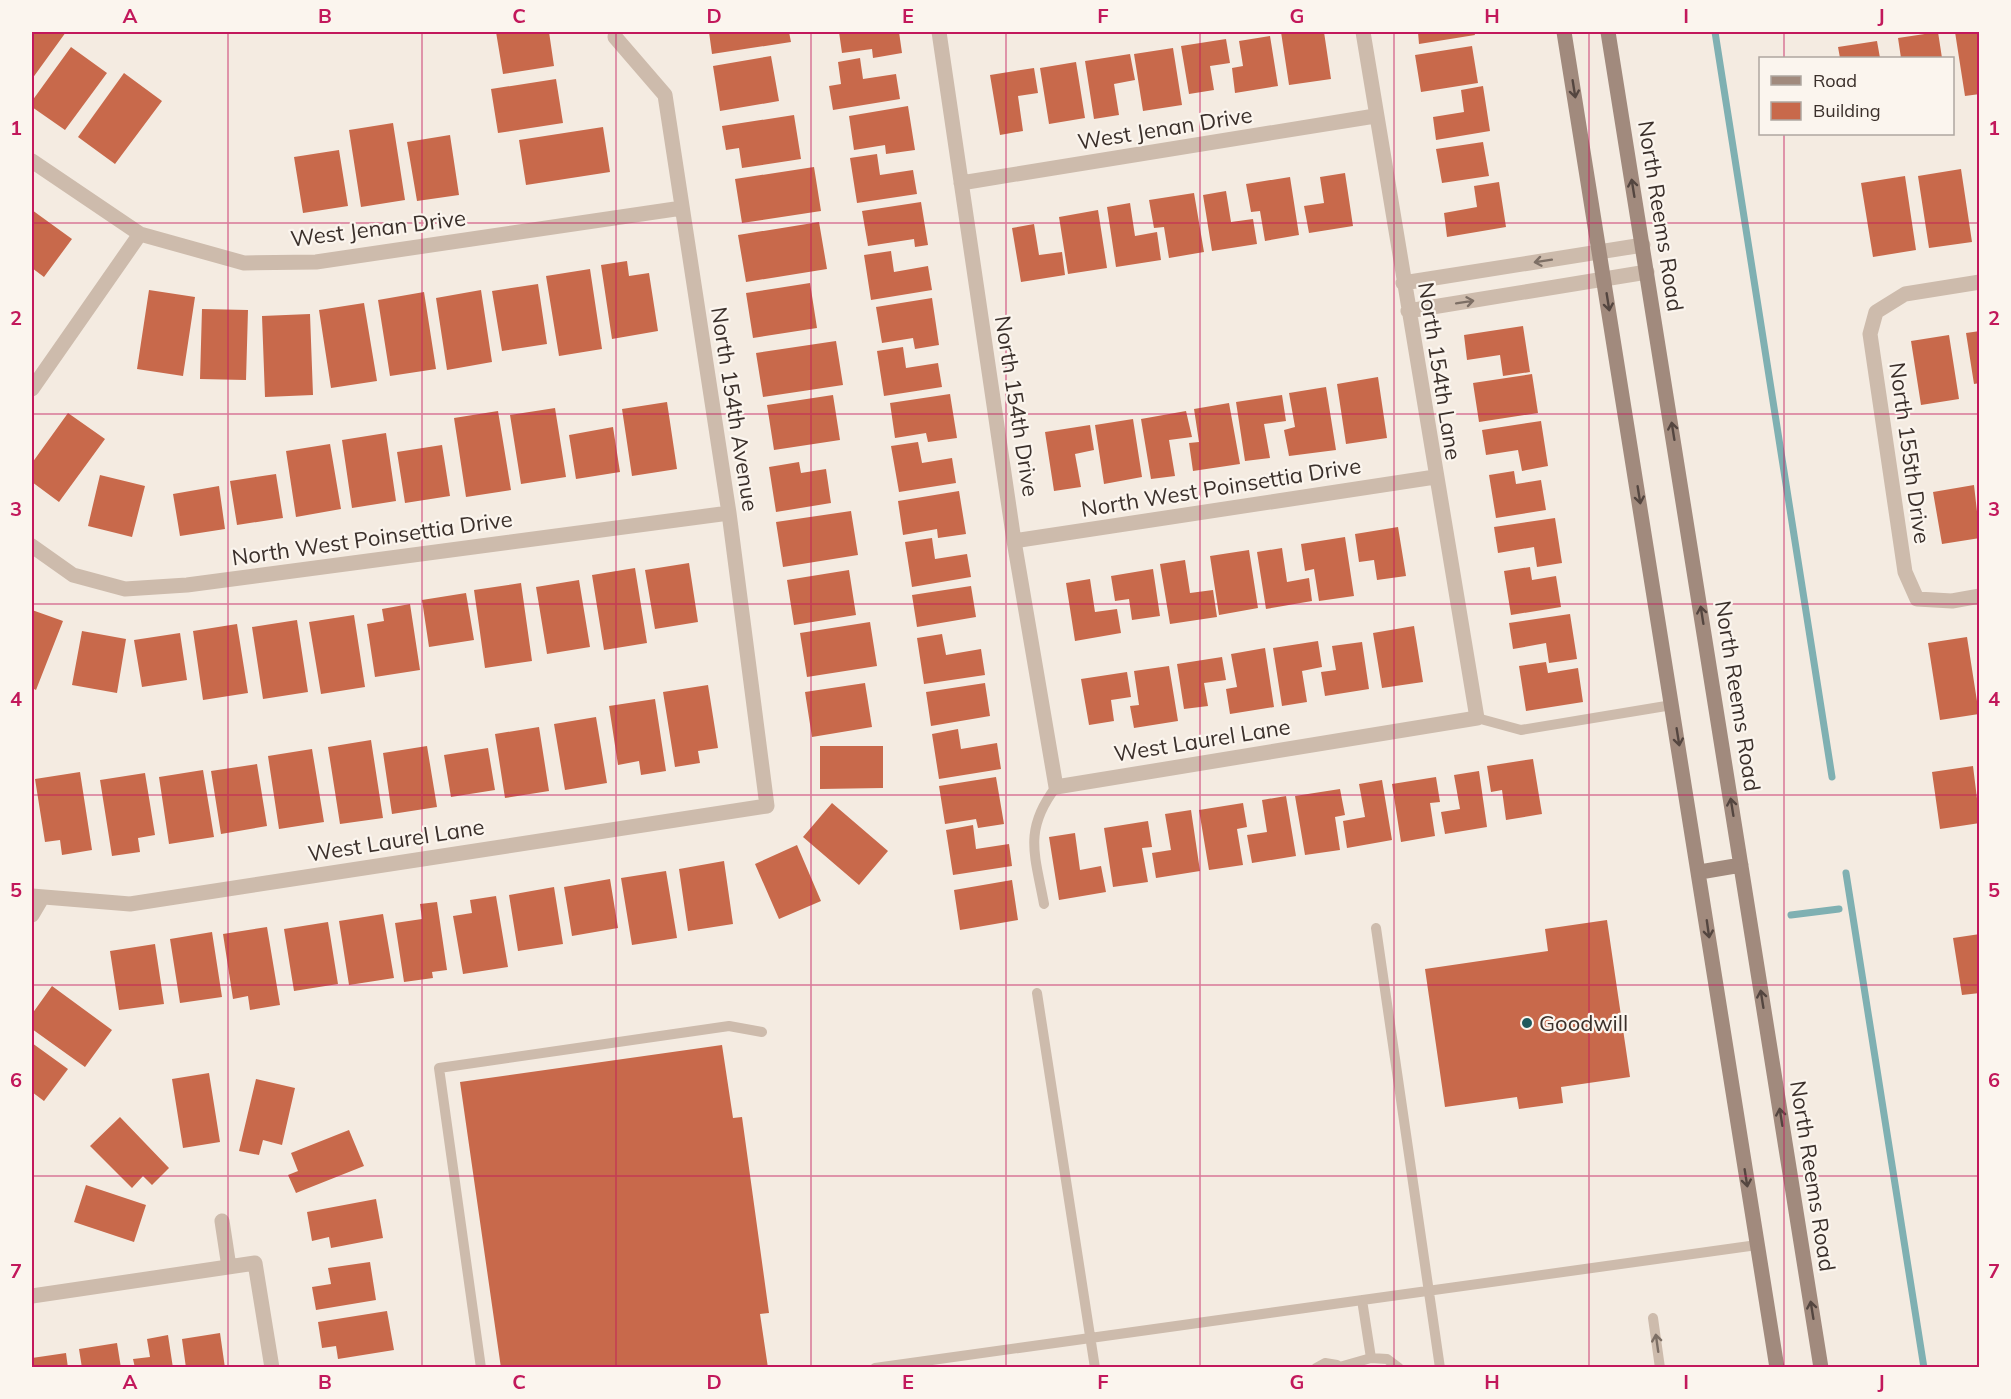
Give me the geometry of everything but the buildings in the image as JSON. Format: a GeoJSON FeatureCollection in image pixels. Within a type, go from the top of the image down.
{"type":"FeatureCollection","features":[{"type":"Feature","properties":{"kind":"main road"},"geometry":{"type":"LineString","coordinates":[[1564,32],[1700,872],[1777,1368]]}},
{"type":"Feature","properties":{"kind":"main road","name":"North Reems Road"},"geometry":{"type":"LineString","coordinates":[[1608,32],[1821,1368]]}},
{"type":"Feature","properties":{"kind":"main road"},"geometry":{"type":"LineString","coordinates":[[1700,872],[1741,865]]}},
{"type":"Feature","properties":{"kind":"street","name":"North 154th Drive"},"geometry":{"type":"LineString","coordinates":[[939,32],[1014,541],[1056,787]]}},
{"type":"Feature","properties":{"kind":"street","name":"North 154th Lane"},"geometry":{"type":"LineString","coordinates":[[1363,32],[1375,116],[1477,718]]}},
{"type":"Feature","properties":{"kind":"street","name":"North 154th Avenue"},"geometry":{"type":"LineString","coordinates":[[615,37],[665,95],[729,513],[767,806]]}},
{"type":"Feature","properties":{"kind":"street","name":"West Jenan Drive"},"geometry":{"type":"LineString","coordinates":[[961,183],[1375,116]]}},
{"type":"Feature","properties":{"kind":"street","name":"West Jenan Drive"},"geometry":{"type":"LineString","coordinates":[[32,161],[140,234],[244,263],[316,262],[682,208]]}},
{"type":"Feature","properties":{"kind":"street"},"geometry":{"type":"LineString","coordinates":[[32,389],[140,234]]}},
{"type":"Feature","properties":{"kind":"street"},"geometry":{"type":"LineString","coordinates":[[1403,283],[1643,245]]}},
{"type":"Feature","properties":{"kind":"street"},"geometry":{"type":"LineString","coordinates":[[1408,311],[1647,272]]}},
{"type":"Feature","properties":{"kind":"street","name":"North 155th Drive"},"geometry":{"type":"LineString","coordinates":[[1980,282],[1905,294],[1876,312],[1870,334],[1905,572],[1917,598],[1952,601],[1980,596]]}},
{"type":"Feature","properties":{"kind":"street","name":"North West Poinsettia Drive"},"geometry":{"type":"LineString","coordinates":[[1014,541],[1435,477]]}},
{"type":"Feature","properties":{"kind":"street","name":"North West Poinsettia Drive"},"geometry":{"type":"LineString","coordinates":[[32,546],[74,575],[125,589],[187,585],[729,513]]}},
{"type":"Feature","properties":{"kind":"street","name":"West Laurel Lane"},"geometry":{"type":"LineString","coordinates":[[1056,787],[1477,718]]}},
{"type":"Feature","properties":{"kind":"street","name":"West Laurel Lane"},"geometry":{"type":"LineString","coordinates":[[37,897],[130,904],[767,806]]}},
{"type":"Feature","properties":{"kind":"street"},"geometry":{"type":"LineString","coordinates":[[32,915],[37,897]]}},
{"type":"Feature","properties":{"kind":"street"},"geometry":{"type":"LineString","coordinates":[[222,1221],[229,1267]]}},
{"type":"Feature","properties":{"kind":"street"},"geometry":{"type":"LineString","coordinates":[[32,1296],[255,1263],[272,1368]]}},
{"type":"Feature","properties":{"kind":"lane"},"geometry":{"type":"LineString","coordinates":[[1477,718],[1521,730],[1672,705]]}},
{"type":"Feature","properties":{"kind":"lane"},"geometry":{"type":"LineString","coordinates":[[1044,904],[1032,839],[1040,807],[1056,787]]}},
{"type":"Feature","properties":{"kind":"lane"},"geometry":{"type":"LineString","coordinates":[[1376,928],[1440,1368]]}},
{"type":"Feature","properties":{"kind":"lane"},"geometry":{"type":"LineString","coordinates":[[1037,993],[1095,1368]]}},
{"type":"Feature","properties":{"kind":"lane"},"geometry":{"type":"LineString","coordinates":[[481,1368],[439,1068],[729,1026],[762,1032]]}},
{"type":"Feature","properties":{"kind":"lane"},"geometry":{"type":"LineString","coordinates":[[875,1368],[1757,1245]]}},
{"type":"Feature","properties":{"kind":"lane"},"geometry":{"type":"LineString","coordinates":[[1362,1300],[1371,1358]]}},
{"type":"Feature","properties":{"kind":"lane"},"geometry":{"type":"LineString","coordinates":[[1653,1318],[1660,1368]]}},
{"type":"Feature","properties":{"kind":"lane"},"geometry":{"type":"LineString","coordinates":[[1316,1368],[1325,1363],[1337,1366],[1371,1358],[1387,1359],[1399,1368]]}},
{"type":"Feature","properties":{"kind":"waterway"},"geometry":{"type":"LineString","coordinates":[[1715,32],[1832,777]]}},
{"type":"Feature","properties":{"kind":"waterway"},"geometry":{"type":"LineString","coordinates":[[1846,873],[1924,1368]]}},
{"type":"Feature","properties":{"kind":"waterway"},"geometry":{"type":"LineString","coordinates":[[1791,915],[1839,909]]}},
{"type":"Feature","properties":{"kind":"place","name":"Goodwill"},"geometry":{"type":"Point","coordinates":[1527,1023]}}]}
